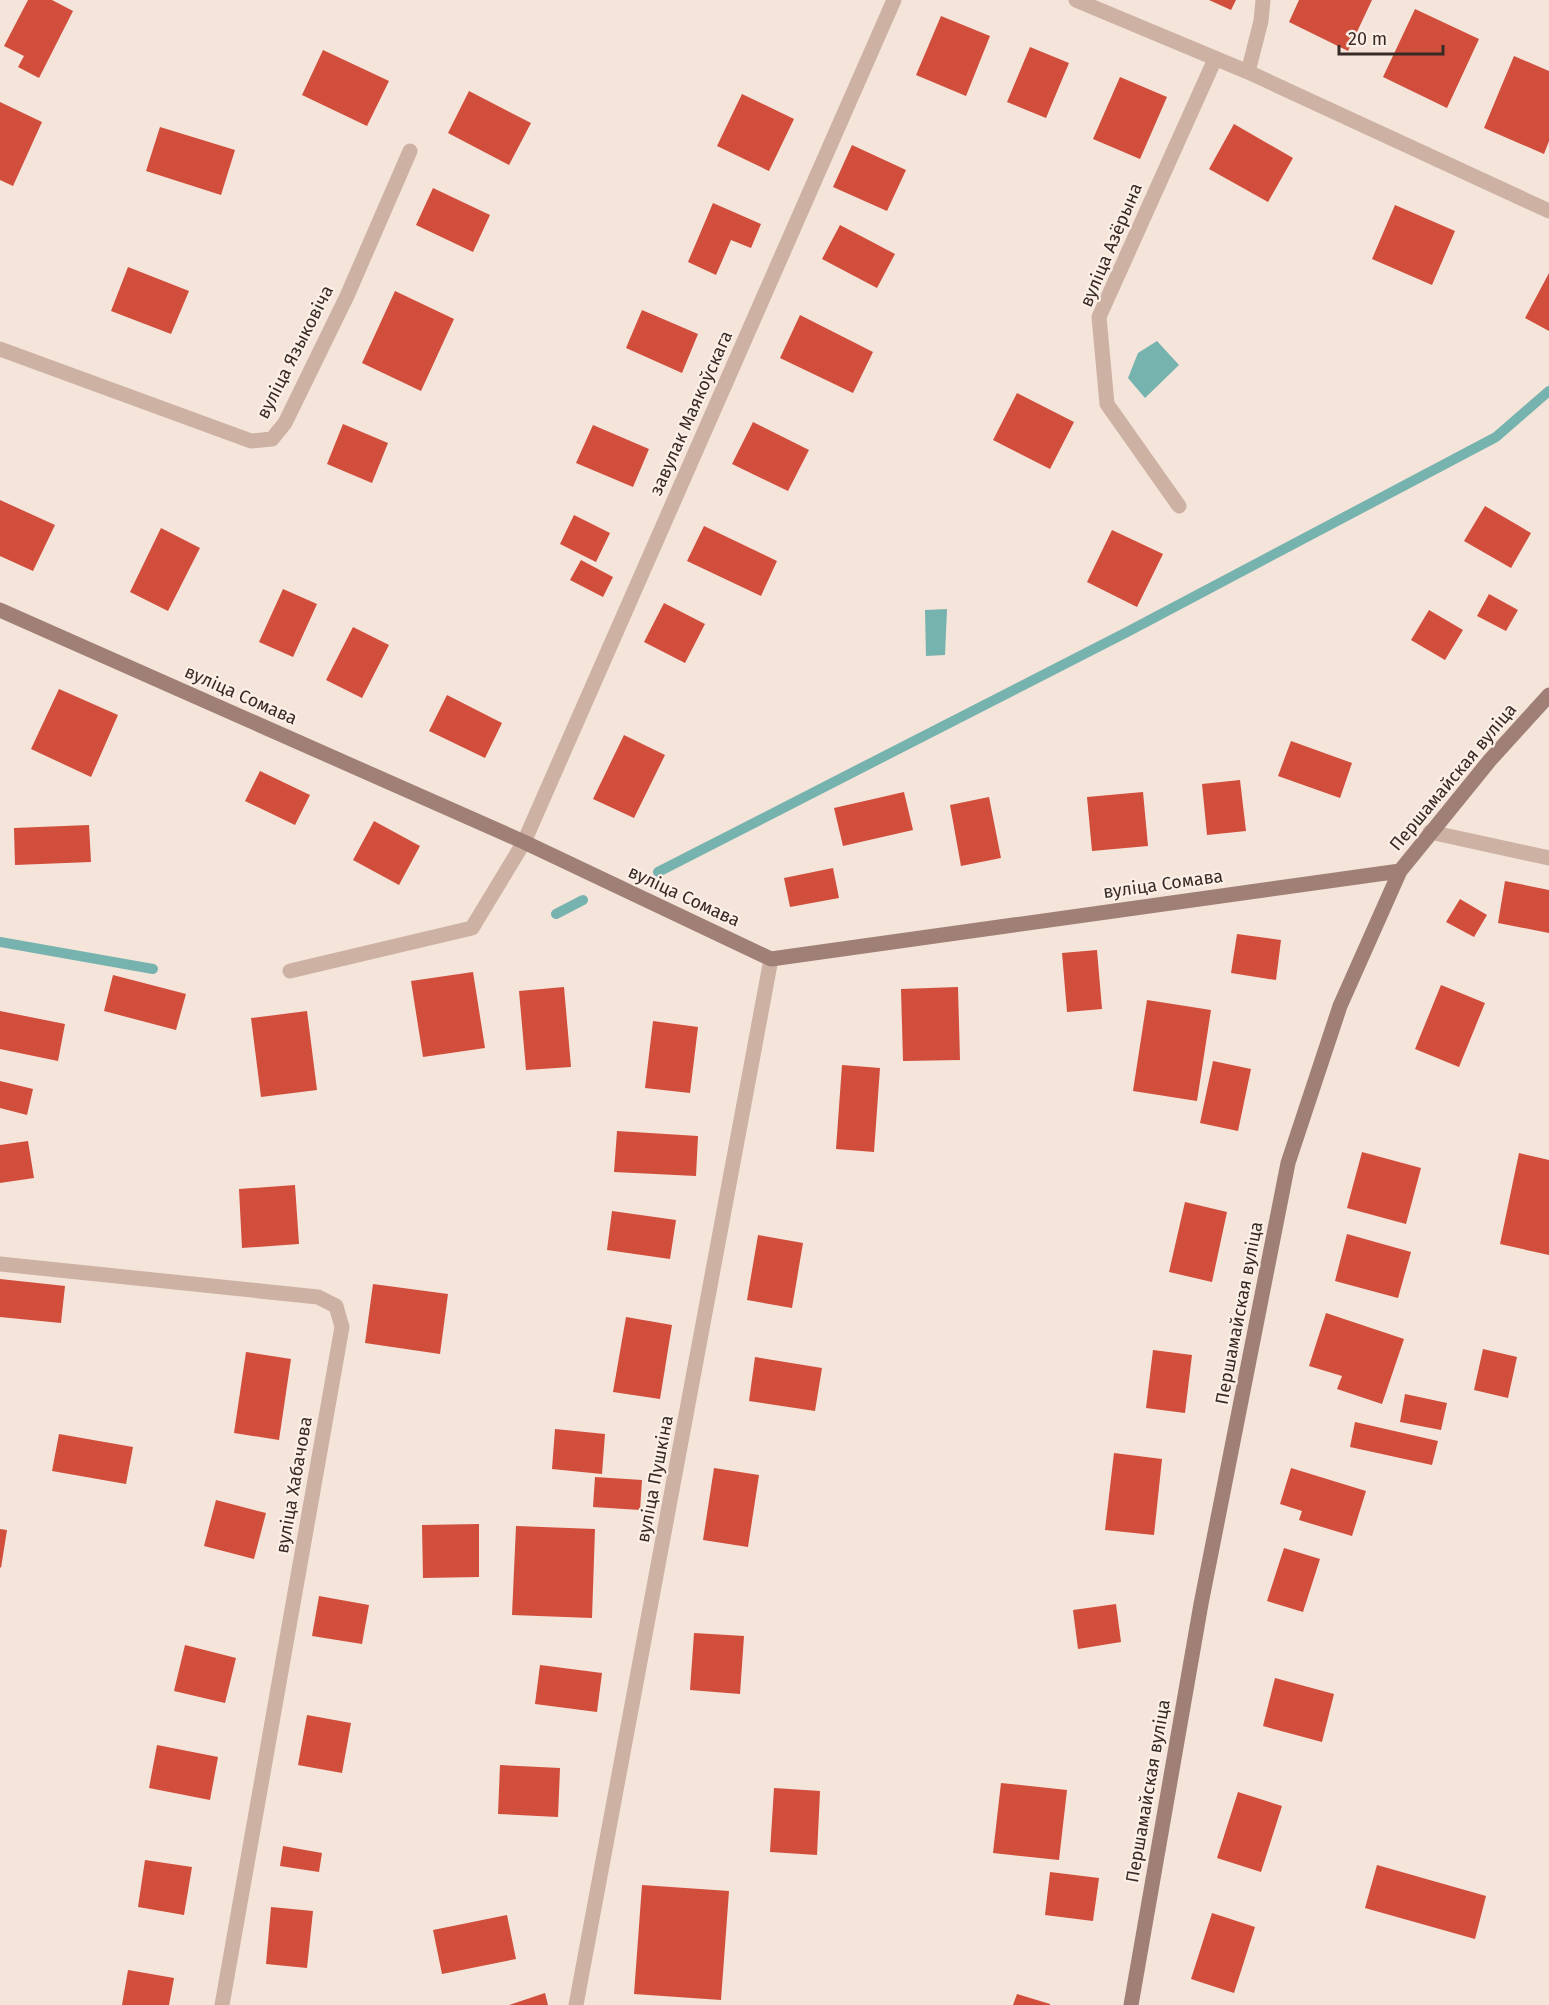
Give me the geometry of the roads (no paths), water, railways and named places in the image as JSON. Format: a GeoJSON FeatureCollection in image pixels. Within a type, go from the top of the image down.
{"type":"FeatureCollection","features":[{"type":"Feature","properties":{"kind":"street","name":"завулак Маякоўскага"},"geometry":{"type":"LineString","coordinates":[[290,971],[472,928],[524,842],[894,0]]}},
{"type":"Feature","properties":{"kind":"street"},"geometry":{"type":"LineString","coordinates":[[1076,0],[1248,72],[1549,211]]}},
{"type":"Feature","properties":{"kind":"street"},"geometry":{"type":"LineString","coordinates":[[1248,72],[1261,21],[1263,0]]}},
{"type":"Feature","properties":{"kind":"street","name":"вуліца Азёрына"},"geometry":{"type":"LineString","coordinates":[[1179,506],[1107,404],[1099,317],[1215,59]]}},
{"type":"Feature","properties":{"kind":"street","name":"вуліца Языковіча"},"geometry":{"type":"LineString","coordinates":[[0,349],[251,441],[272,439],[285,423],[346,296],[410,151]]}},
{"type":"Feature","properties":{"kind":"street","name":"вуліца Сомава"},"geometry":{"type":"LineString","coordinates":[[0,610],[524,842],[771,959],[1400,871]]}},
{"type":"Feature","properties":{"kind":"street","name":"Першамайская вуліца"},"geometry":{"type":"LineString","coordinates":[[1131,2005],[1201,1604],[1288,1163],[1340,1006],[1400,871],[1490,760],[1549,695]]}},
{"type":"Feature","properties":{"kind":"street"},"geometry":{"type":"LineString","coordinates":[[1430,832],[1549,858]]}},
{"type":"Feature","properties":{"kind":"street","name":"вуліца Пушкіна"},"geometry":{"type":"LineString","coordinates":[[576,2005],[771,959]]}},
{"type":"Feature","properties":{"kind":"street","name":"вуліца Хабачова"},"geometry":{"type":"LineString","coordinates":[[0,1264],[318,1297],[336,1306],[342,1327],[222,2005]]}},
{"type":"Feature","properties":{"kind":"water"},"geometry":{"type":"Polygon","coordinates":[[[1157,341],[1179,365],[1145,398],[1128,378],[1138,353],[1157,341]]]}},
{"type":"Feature","properties":{"kind":"water"},"geometry":{"type":"Polygon","coordinates":[[[947,609],[945,655],[926,656],[925,610],[947,609]]]}},
{"type":"Feature","properties":{"kind":"waterway"},"geometry":{"type":"LineString","coordinates":[[658,872],[1129,631],[1496,437],[1549,391]]}},
{"type":"Feature","properties":{"kind":"waterway"},"geometry":{"type":"LineString","coordinates":[[556,914],[583,900]]}},
{"type":"Feature","properties":{"kind":"waterway"},"geometry":{"type":"LineString","coordinates":[[0,942],[153,969]]}}]}
